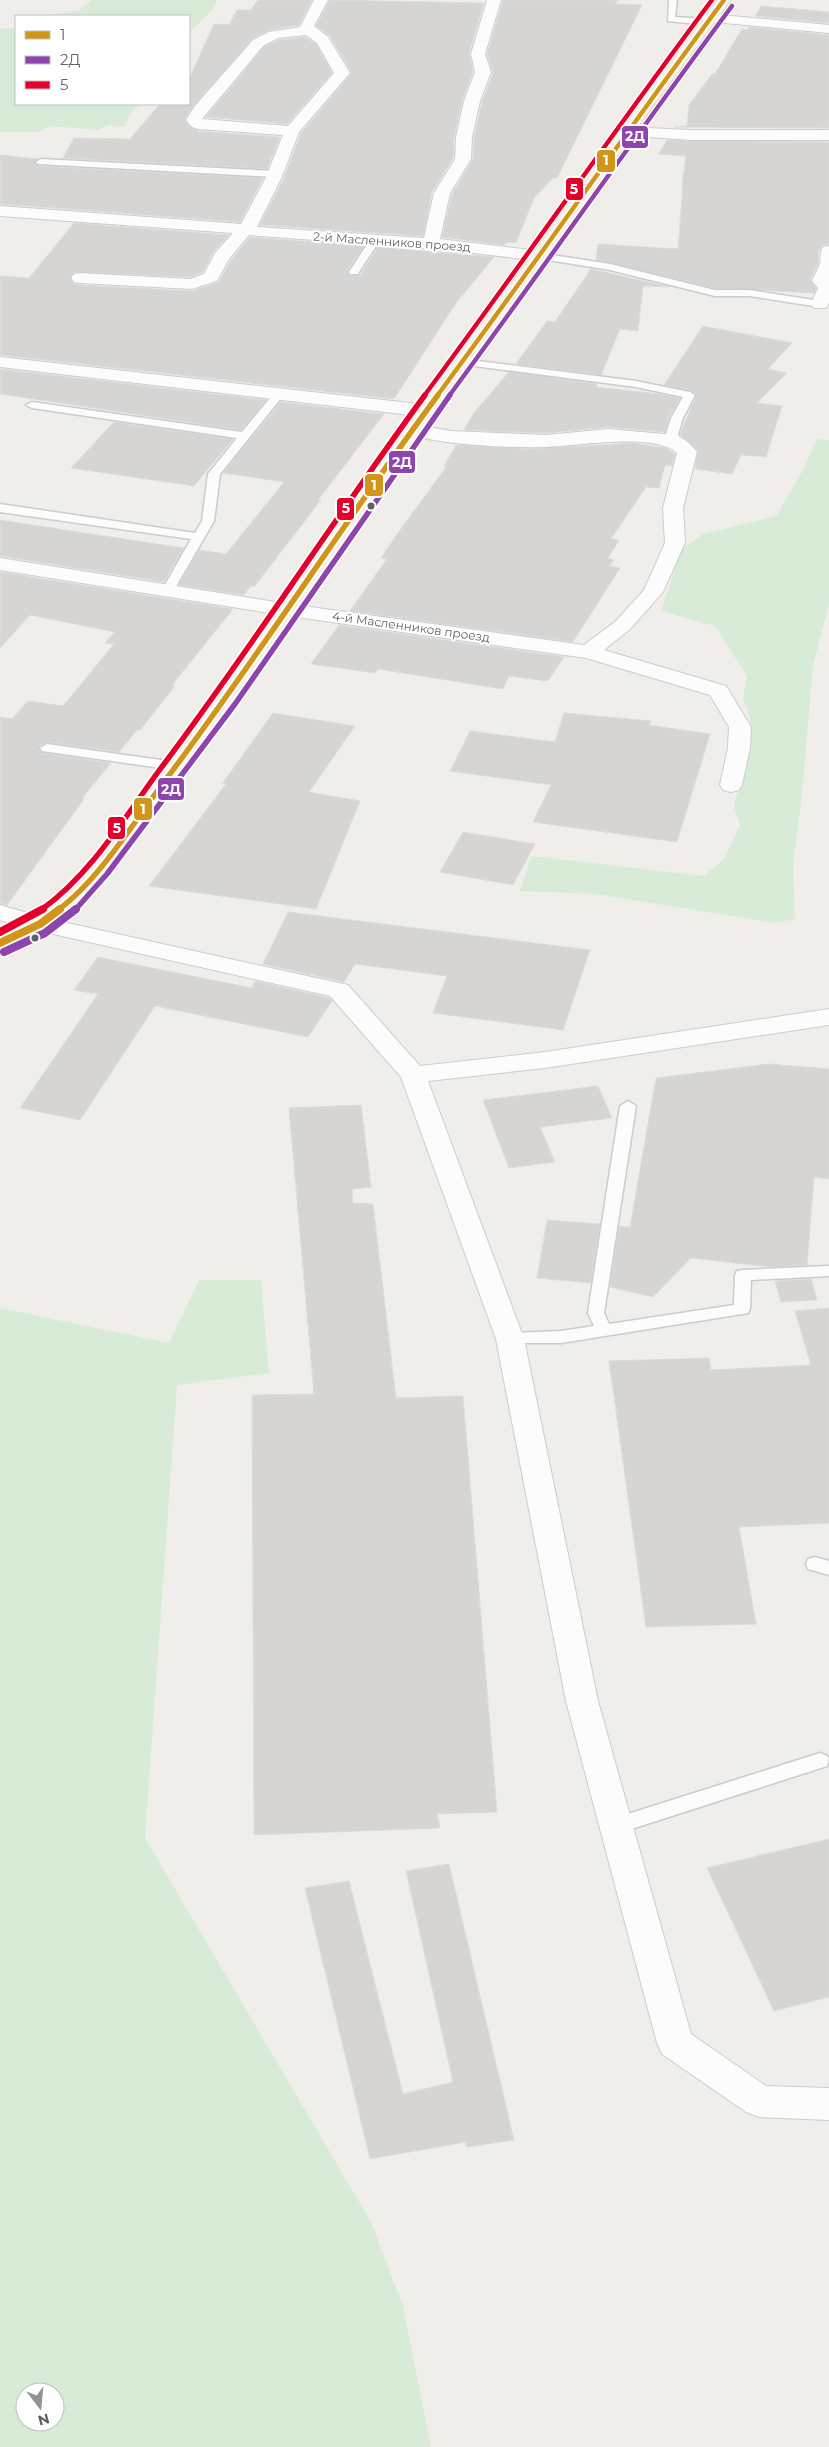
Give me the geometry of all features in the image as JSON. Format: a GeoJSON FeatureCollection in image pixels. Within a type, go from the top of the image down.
{"type":"FeatureCollection","features":[{"type":"Feature","properties":{"kind":"main road"},"geometry":{"type":"LineString","coordinates":[[0,943],[40,924],[68,903],[99,868],[289,610],[412,430],[540,256],[626,132],[724,0]]}},
{"type":"Feature","properties":{"kind":"street"},"geometry":{"type":"LineString","coordinates":[[80,278],[192,284],[211,277],[221,257],[252,222],[275,174],[292,131],[342,73],[323,40],[309,30],[307,26],[321,0]]}},
{"type":"Feature","properties":{"kind":"street"},"geometry":{"type":"LineString","coordinates":[[431,243],[442,194],[463,159],[464,137],[470,110],[483,72],[478,54],[494,0]]}},
{"type":"Feature","properties":{"kind":"street"},"geometry":{"type":"LineString","coordinates":[[709,20],[829,28]]}},
{"type":"Feature","properties":{"kind":"street"},"geometry":{"type":"LineString","coordinates":[[292,131],[198,124],[194,120],[197,113],[225,84],[258,43],[265,38],[276,35],[309,30]]}},
{"type":"Feature","properties":{"kind":"street"},"geometry":{"type":"LineString","coordinates":[[626,132],[691,135],[829,135]]}},
{"type":"Feature","properties":{"kind":"street","name":"2-й Масленников проезд"},"geometry":{"type":"LineString","coordinates":[[0,211],[160,221],[265,233],[431,243],[540,256]]}},
{"type":"Feature","properties":{"kind":"street"},"geometry":{"type":"LineString","coordinates":[[820,304],[826,286],[821,281],[829,264],[829,251]]}},
{"type":"Feature","properties":{"kind":"street"},"geometry":{"type":"LineString","coordinates":[[0,362],[278,395],[428,410]]}},
{"type":"Feature","properties":{"kind":"street"},"geometry":{"type":"LineString","coordinates":[[412,430],[451,438],[546,441],[609,435],[675,441],[687,452],[674,508],[675,543],[653,592],[623,625],[588,652]]}},
{"type":"Feature","properties":{"kind":"street","name":"4-й Масленников проезд"},"geometry":{"type":"LineString","coordinates":[[0,564],[167,592],[588,652],[718,691],[740,727],[740,748],[731,785]]}},
{"type":"Feature","properties":{"kind":"street"},"geometry":{"type":"LineString","coordinates":[[0,912],[40,924],[339,990],[413,1076],[510,1339],[582,1701],[676,2043],[759,2101],[829,2104]]}},
{"type":"Feature","properties":{"kind":"street"},"geometry":{"type":"LineString","coordinates":[[413,1076],[545,1060],[829,1017]]}},
{"type":"Feature","properties":{"kind":"lane"},"geometry":{"type":"LineString","coordinates":[[673,0],[672,18],[709,20]]}},
{"type":"Feature","properties":{"kind":"lane"},"geometry":{"type":"LineString","coordinates":[[41,162],[275,174]]}},
{"type":"Feature","properties":{"kind":"lane"},"geometry":{"type":"LineString","coordinates":[[354,272],[375,240]]}},
{"type":"Feature","properties":{"kind":"lane"},"geometry":{"type":"LineString","coordinates":[[540,256],[610,267],[715,293],[749,293],[820,304]]}},
{"type":"Feature","properties":{"kind":"lane"},"geometry":{"type":"LineString","coordinates":[[463,362],[636,384],[690,395],[677,418],[672,434],[675,441]]}},
{"type":"Feature","properties":{"kind":"lane"},"geometry":{"type":"LineString","coordinates":[[167,592],[208,521],[214,474],[278,395]]}},
{"type":"Feature","properties":{"kind":"lane"},"geometry":{"type":"LineString","coordinates":[[32,405],[244,436]]}},
{"type":"Feature","properties":{"kind":"lane"},"geometry":{"type":"LineString","coordinates":[[0,508],[199,537]]}},
{"type":"Feature","properties":{"kind":"lane"},"geometry":{"type":"LineString","coordinates":[[47,748],[175,766]]}},
{"type":"Feature","properties":{"kind":"lane"},"geometry":{"type":"LineString","coordinates":[[604,1331],[596,1313],[628,1106]]}},
{"type":"Feature","properties":{"kind":"lane"},"geometry":{"type":"LineString","coordinates":[[510,1339],[561,1337],[742,1309],[743,1275],[829,1271]]}},
{"type":"Feature","properties":{"kind":"lane"},"geometry":{"type":"LineString","coordinates":[[616,1826],[820,1761]]}},
{"type":"Feature","properties":{"kind":"green space"},"geometry":{"type":"Polygon","coordinates":[[[92,0],[217,0],[213,9],[190,32],[190,15],[49,15],[80,10],[92,0]]]}},
{"type":"Feature","properties":{"kind":"green space"},"geometry":{"type":"Polygon","coordinates":[[[15,28],[15,105],[139,105],[131,113],[124,127],[108,125],[99,130],[49,126],[39,132],[0,132],[0,29],[15,28]]]}},
{"type":"Feature","properties":{"kind":"green space"},"geometry":{"type":"Polygon","coordinates":[[[817,439],[829,440],[829,603],[813,666],[802,793],[793,866],[795,919],[774,923],[596,894],[520,891],[531,856],[704,876],[724,859],[740,825],[734,806],[748,748],[750,718],[743,698],[747,676],[715,626],[661,611],[682,548],[704,534],[776,516],[803,470],[817,439]]]}},
{"type":"Feature","properties":{"kind":"green space"},"geometry":{"type":"Polygon","coordinates":[[[199,1280],[261,1280],[269,1373],[177,1385],[145,1838],[371,2222],[403,2306],[431,2447],[0,2447],[0,1308],[169,1343],[199,1280]]]}},
{"type":"Feature","properties":{"kind":"building"},"geometry":{"type":"Polygon","coordinates":[[[258,0],[312,0],[299,25],[269,30],[252,39],[194,105],[184,120],[191,128],[198,131],[280,137],[267,169],[63,158],[74,138],[130,139],[159,105],[190,105],[190,77],[214,24],[229,25],[237,10],[251,10],[258,0]]]}},
{"type":"Feature","properties":{"kind":"building"},"geometry":{"type":"Polygon","coordinates":[[[330,0],[484,3],[469,53],[473,72],[462,101],[454,137],[453,158],[432,192],[423,236],[260,225],[283,180],[301,133],[352,73],[330,36],[316,26],[330,0]]]}},
{"type":"Feature","properties":{"kind":"building"},"geometry":{"type":"Polygon","coordinates":[[[503,0],[618,0],[615,4],[642,5],[557,178],[553,178],[534,198],[516,243],[507,242],[504,245],[442,237],[452,194],[473,159],[474,137],[482,102],[493,73],[487,54],[503,0]]]}},
{"type":"Feature","properties":{"kind":"building"},"geometry":{"type":"Polygon","coordinates":[[[761,6],[829,12],[829,23],[755,16],[761,6]]]}},
{"type":"Feature","properties":{"kind":"building"},"geometry":{"type":"Polygon","coordinates":[[[749,27],[829,35],[829,128],[674,127],[687,126],[689,105],[712,74],[715,74],[742,29],[748,30],[749,27]]]}},
{"type":"Feature","properties":{"kind":"building"},"geometry":{"type":"Polygon","coordinates":[[[305,37],[316,44],[332,73],[287,124],[206,117],[264,47],[279,40],[305,37]]]}},
{"type":"Feature","properties":{"kind":"building"},"geometry":{"type":"Polygon","coordinates":[[[667,140],[829,142],[829,244],[823,245],[819,250],[818,264],[810,280],[816,288],[814,293],[715,288],[596,260],[598,244],[678,249],[686,156],[659,154],[667,140]]]}},
{"type":"Feature","properties":{"kind":"building"},"geometry":{"type":"Polygon","coordinates":[[[0,155],[38,159],[34,162],[38,166],[263,178],[240,222],[0,204],[0,155]]]}},
{"type":"Feature","properties":{"kind":"building"},"geometry":{"type":"Polygon","coordinates":[[[74,223],[229,235],[213,252],[203,272],[190,277],[74,272],[70,279],[74,284],[80,285],[193,291],[219,282],[231,260],[250,237],[364,246],[347,271],[350,276],[360,275],[378,247],[494,257],[456,303],[394,399],[0,355],[0,276],[29,278],[74,223]]]}},
{"type":"Feature","properties":{"kind":"building"},"geometry":{"type":"Polygon","coordinates":[[[591,269],[670,287],[643,286],[638,331],[620,329],[601,375],[516,364],[547,321],[555,322],[591,269]]]}},
{"type":"Feature","properties":{"kind":"building"},"geometry":{"type":"Polygon","coordinates":[[[703,326],[792,343],[768,369],[787,373],[757,403],[782,406],[766,457],[741,455],[732,474],[695,469],[698,451],[680,434],[697,394],[690,390],[664,385],[703,326]]]}},
{"type":"Feature","properties":{"kind":"building"},"geometry":{"type":"Polygon","coordinates":[[[0,369],[266,400],[241,430],[0,394],[0,369]]]}},
{"type":"Feature","properties":{"kind":"building"},"geometry":{"type":"Polygon","coordinates":[[[509,372],[597,384],[596,387],[680,398],[669,417],[665,432],[609,427],[546,433],[464,430],[474,413],[509,372]]]}},
{"type":"Feature","properties":{"kind":"building"},"geometry":{"type":"Polygon","coordinates":[[[281,402],[384,414],[254,587],[251,586],[244,595],[179,585],[199,550],[226,554],[284,482],[223,473],[281,402]]]}},
{"type":"Feature","properties":{"kind":"building"},"geometry":{"type":"Polygon","coordinates":[[[114,422],[233,439],[194,486],[71,468],[114,422]]]}},
{"type":"Feature","properties":{"kind":"building"},"geometry":{"type":"Polygon","coordinates":[[[634,443],[666,448],[675,454],[672,466],[665,465],[659,488],[646,487],[611,539],[619,540],[608,558],[614,560],[609,566],[620,568],[573,642],[350,611],[387,559],[381,558],[447,466],[444,466],[456,445],[529,449],[634,443]]]}},
{"type":"Feature","properties":{"kind":"building"},"geometry":{"type":"Polygon","coordinates":[[[0,520],[184,548],[164,582],[0,556],[0,520]]]}},
{"type":"Feature","properties":{"kind":"building"},"geometry":{"type":"Polygon","coordinates":[[[0,572],[233,609],[172,685],[175,686],[140,730],[137,730],[119,752],[47,742],[39,746],[42,753],[111,763],[82,798],[84,799],[7,905],[0,903],[0,717],[12,719],[28,701],[63,706],[114,644],[105,643],[115,632],[30,615],[0,648],[0,572]]]}},
{"type":"Feature","properties":{"kind":"building"},"geometry":{"type":"Polygon","coordinates":[[[339,625],[564,657],[548,681],[509,676],[503,689],[378,669],[375,673],[311,664],[339,625]]]}},
{"type":"Feature","properties":{"kind":"building"},"geometry":{"type":"Polygon","coordinates":[[[273,713],[355,726],[309,792],[360,801],[316,909],[149,886],[226,784],[222,784],[273,713]]]}},
{"type":"Feature","properties":{"kind":"building"},"geometry":{"type":"Polygon","coordinates":[[[564,713],[651,721],[649,725],[710,734],[677,842],[533,822],[551,785],[450,771],[470,731],[555,742],[564,713]]]}},
{"type":"Feature","properties":{"kind":"building"},"geometry":{"type":"Polygon","coordinates":[[[463,832],[535,844],[513,885],[440,872],[463,832]]]}},
{"type":"Feature","properties":{"kind":"building"},"geometry":{"type":"Polygon","coordinates":[[[288,912],[590,950],[563,1030],[433,1013],[447,976],[355,964],[344,982],[263,964],[288,912]]]}},
{"type":"Feature","properties":{"kind":"building"},"geometry":{"type":"Polygon","coordinates":[[[98,957],[252,988],[255,981],[329,998],[332,1001],[308,1037],[155,1006],[80,1120],[20,1108],[98,994],[74,990],[98,957]]]}},
{"type":"Feature","properties":{"kind":"building"},"geometry":{"type":"Polygon","coordinates":[[[769,1064],[829,1069],[829,1179],[814,1177],[807,1265],[771,1267],[691,1258],[653,1297],[610,1287],[619,1226],[630,1227],[656,1078],[769,1064]]]}},
{"type":"Feature","properties":{"kind":"building"},"geometry":{"type":"Polygon","coordinates":[[[598,1086],[612,1118],[540,1127],[555,1162],[509,1168],[483,1100],[598,1086]]]}},
{"type":"Feature","properties":{"kind":"building"},"geometry":{"type":"Polygon","coordinates":[[[361,1105],[371,1187],[352,1189],[353,1203],[373,1204],[396,1398],[463,1396],[497,1812],[437,1814],[440,1828],[254,1835],[252,1395],[314,1394],[289,1108],[361,1105]]]}},
{"type":"Feature","properties":{"kind":"building"},"geometry":{"type":"Polygon","coordinates":[[[547,1220],[600,1224],[591,1283],[537,1278],[547,1220]]]}},
{"type":"Feature","properties":{"kind":"building"},"geometry":{"type":"Polygon","coordinates":[[[811,1279],[817,1300],[781,1302],[775,1281],[811,1279]]]}},
{"type":"Feature","properties":{"kind":"building"},"geometry":{"type":"Polygon","coordinates":[[[829,1308],[829,1523],[739,1527],[756,1624],[646,1627],[609,1361],[709,1358],[711,1370],[811,1365],[795,1311],[829,1308]]]}},
{"type":"Feature","properties":{"kind":"building"},"geometry":{"type":"Polygon","coordinates":[[[829,1839],[829,1997],[774,2011],[707,1868],[829,1839]]]}},
{"type":"Feature","properties":{"kind":"building"},"geometry":{"type":"Polygon","coordinates":[[[449,1864],[514,2140],[467,2147],[466,2142],[370,2159],[305,1888],[349,1881],[403,2094],[453,2082],[406,1871],[449,1864]]]}},
{"type":"Feature","properties":{"kind":"transit line","name":"5"},"geometry":{"type":"LineString","coordinates":[[0,932],[35,915],[61,896],[91,862],[219,692],[404,424],[532,250],[618,126],[712,0]]}},
{"type":"Feature","properties":{"kind":"transit line","name":"1"},"geometry":{"type":"LineString","coordinates":[[0,943],[40,924],[68,903],[99,868],[227,698],[412,430],[540,256],[626,132],[724,0]]}},
{"type":"Feature","properties":{"kind":"transit line","name":"2Д"},"geometry":{"type":"LineString","coordinates":[[4,952],[45,933],[74,911],[107,874],[235,704],[420,436],[548,262],[634,138],[732,6]]}}]}
